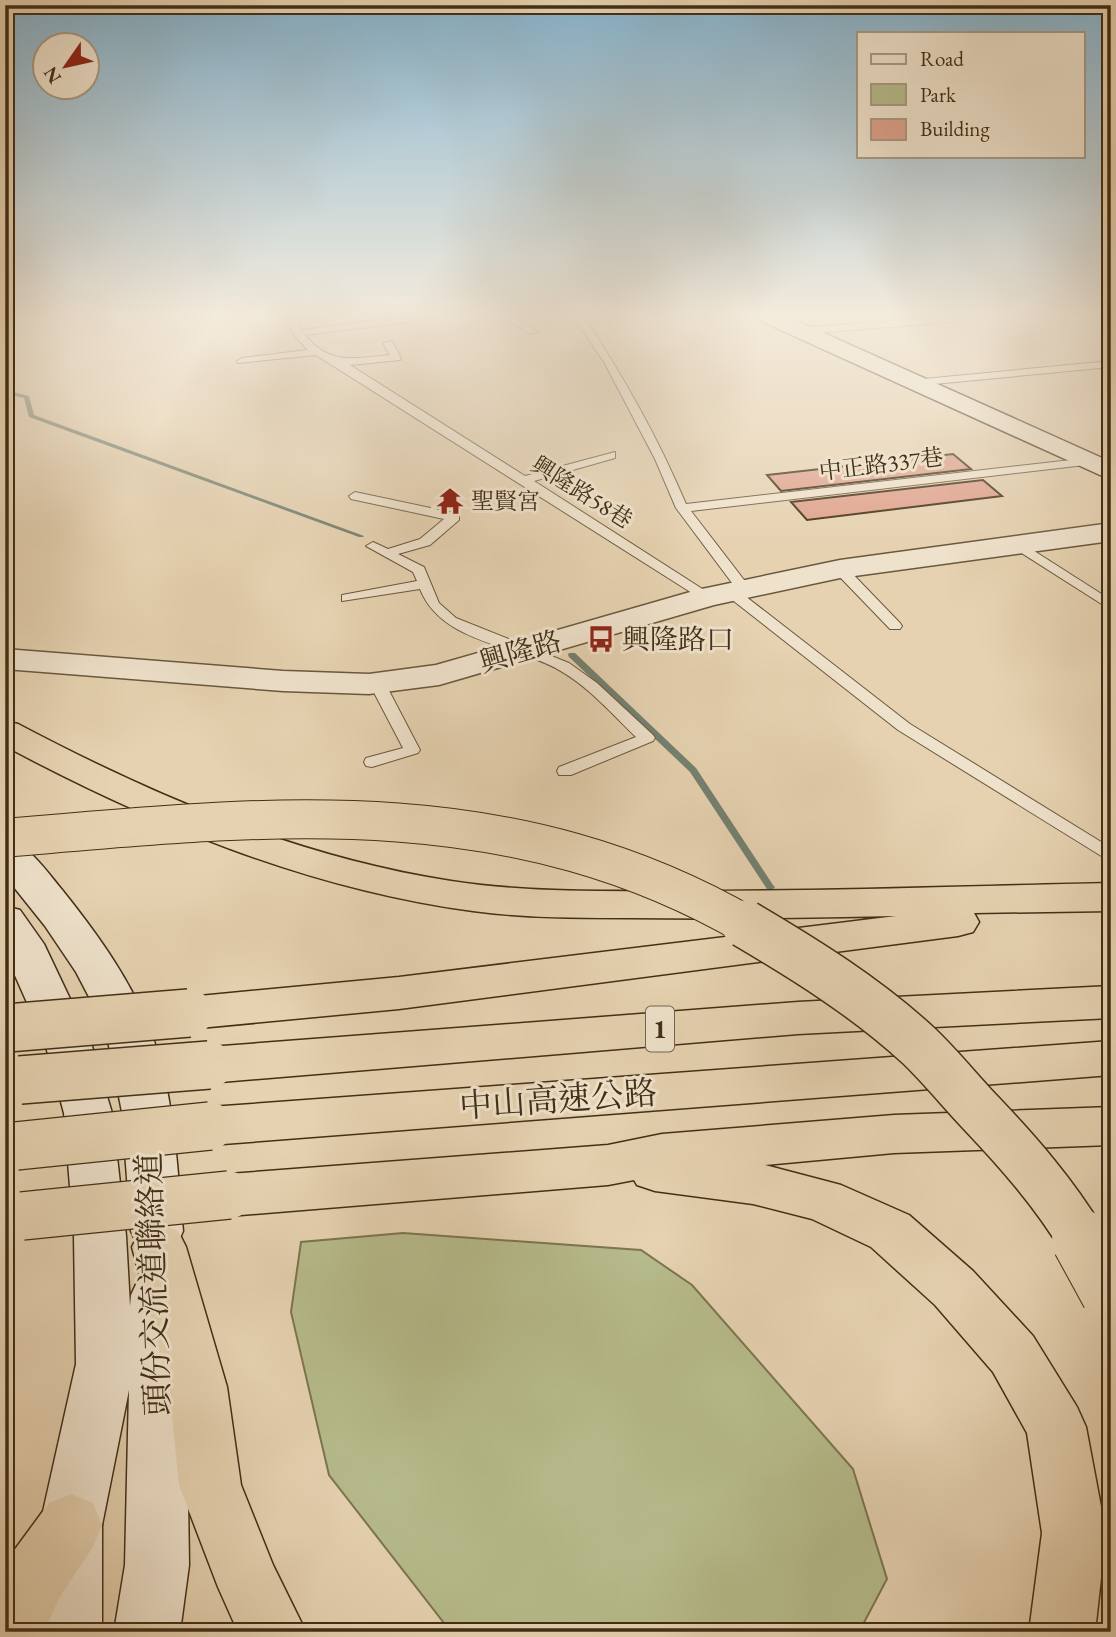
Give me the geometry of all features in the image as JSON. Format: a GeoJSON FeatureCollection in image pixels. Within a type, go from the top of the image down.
{"type":"FeatureCollection","features":[{"type":"Feature","properties":{"kind":"highway"},"geometry":{"type":"LineString","coordinates":[[5,732],[64,765],[145,803],[271,852],[357,876],[452,895],[588,904],[764,906],[1111,897]]}},
{"type":"Feature","properties":{"kind":"highway"},"geometry":{"type":"LineString","coordinates":[[5,838],[208,821],[334,817],[396,820],[520,838],[648,877],[721,910],[776,941],[839,982],[915,1042],[1034,1169],[1083,1241],[1111,1293]]}},
{"type":"Feature","properties":{"kind":"highway"},"geometry":{"type":"LineString","coordinates":[[6,1028],[426,989],[953,923],[1111,914]]}},
{"type":"Feature","properties":{"kind":"highway","name":"中山高速公路"},"geometry":{"type":"LineString","coordinates":[[12,1081],[798,1018],[1111,1002]]}},
{"type":"Feature","properties":{"kind":"highway","name":"中山高速公路"},"geometry":{"type":"LineString","coordinates":[[11,1146],[210,1126],[1111,1058]]}},
{"type":"Feature","properties":{"kind":"highway"},"geometry":{"type":"LineString","coordinates":[[14,1217],[229,1195],[608,1165],[662,1154],[894,1134],[1111,1126]]}},
{"type":"Feature","properties":{"kind":"highway"},"geometry":{"type":"LineString","coordinates":[[608,1165],[753,1183],[823,1200],[890,1231],[954,1288],[1013,1354],[1056,1427],[1074,1533],[1062,1632]]}},
{"type":"Feature","properties":{"kind":"highway"},"geometry":{"type":"LineString","coordinates":[[159,1247],[198,1387],[210,1485],[250,1587],[273,1632]]}},
{"type":"Feature","properties":{"kind":"highway"},"geometry":{"type":"LineString","coordinates":[[10,1632],[36,1575],[71,1525]]}},
{"type":"Feature","properties":{"kind":"main road"},"geometry":{"type":"LineString","coordinates":[[934,392],[1111,472]]}},
{"type":"Feature","properties":{"kind":"main road","name":"興隆路"},"geometry":{"type":"LineString","coordinates":[[5,659],[283,681],[377,683],[439,675],[727,592],[840,569],[1111,532]]}},
{"type":"Feature","properties":{"kind":"main road","name":"頭份交流道聯絡道"},"geometry":{"type":"LineString","coordinates":[[5,851],[35,883],[80,944],[116,1005],[131,1041],[146,1107],[159,1247],[157,1565],[147,1632]]}},
{"type":"Feature","properties":{"kind":"main road","name":"頭份交流道聯絡道"},"geometry":{"type":"LineString","coordinates":[[5,920],[29,955],[68,1043],[88,1113],[100,1236],[105,1364],[71,1525],[69,1632]]}},
{"type":"Feature","properties":{"kind":"lane","name":"興隆路58巷"},"geometry":{"type":"LineString","coordinates":[[385,392],[524,480],[727,592]]}},
{"type":"Feature","properties":{"kind":"lane"},"geometry":{"type":"LineString","coordinates":[[626,392],[662,459],[682,508],[727,592],[904,727],[1111,856]]}},
{"type":"Feature","properties":{"kind":"lane"},"geometry":{"type":"LineString","coordinates":[[524,480],[611,455]]}},
{"type":"Feature","properties":{"kind":"lane","name":"中正路337巷"},"geometry":{"type":"LineString","coordinates":[[682,508],[1085,461]]}},
{"type":"Feature","properties":{"kind":"lane"},"geometry":{"type":"LineString","coordinates":[[355,496],[454,517],[425,542],[387,553]]}},
{"type":"Feature","properties":{"kind":"lane"},"geometry":{"type":"LineString","coordinates":[[1017,544],[1111,606]]}},
{"type":"Feature","properties":{"kind":"lane"},"geometry":{"type":"LineString","coordinates":[[373,546],[419,570],[433,605],[451,621],[564,666],[592,686],[647,738],[565,771]]}},
{"type":"Feature","properties":{"kind":"lane"},"geometry":{"type":"LineString","coordinates":[[840,569],[895,626]]}},
{"type":"Feature","properties":{"kind":"lane"},"geometry":{"type":"LineString","coordinates":[[347,598],[424,584]]}},
{"type":"Feature","properties":{"kind":"lane"},"geometry":{"type":"LineString","coordinates":[[372,762],[412,750],[377,683]]}},
{"type":"Feature","properties":{"kind":"green space"},"geometry":{"type":"Polygon","coordinates":[[[403,1233],[641,1250],[692,1285],[853,1469],[887,1579],[859,1632],[451,1632],[329,1475],[291,1312],[301,1242],[403,1233]]]}},
{"type":"Feature","properties":{"kind":"building"},"geometry":{"type":"Polygon","coordinates":[[[953,454],[971,469],[781,491],[767,475],[953,454]]]}},
{"type":"Feature","properties":{"kind":"building"},"geometry":{"type":"Polygon","coordinates":[[[983,480],[1002,496],[807,520],[791,502],[983,480]]]}},
{"type":"Feature","properties":{"kind":"waterway"},"geometry":{"type":"LineString","coordinates":[[7,392],[27,397],[31,416],[361,536]]}},
{"type":"Feature","properties":{"kind":"waterway"},"geometry":{"type":"LineString","coordinates":[[572,655],[693,770],[770,887]]}},
{"type":"Feature","properties":{"kind":"place","name":"聖賢宮"},"geometry":{"type":"Point","coordinates":[450,501]}},
{"type":"Feature","properties":{"kind":"place","name":"興隆路口"},"geometry":{"type":"Point","coordinates":[601,639]}}]}
